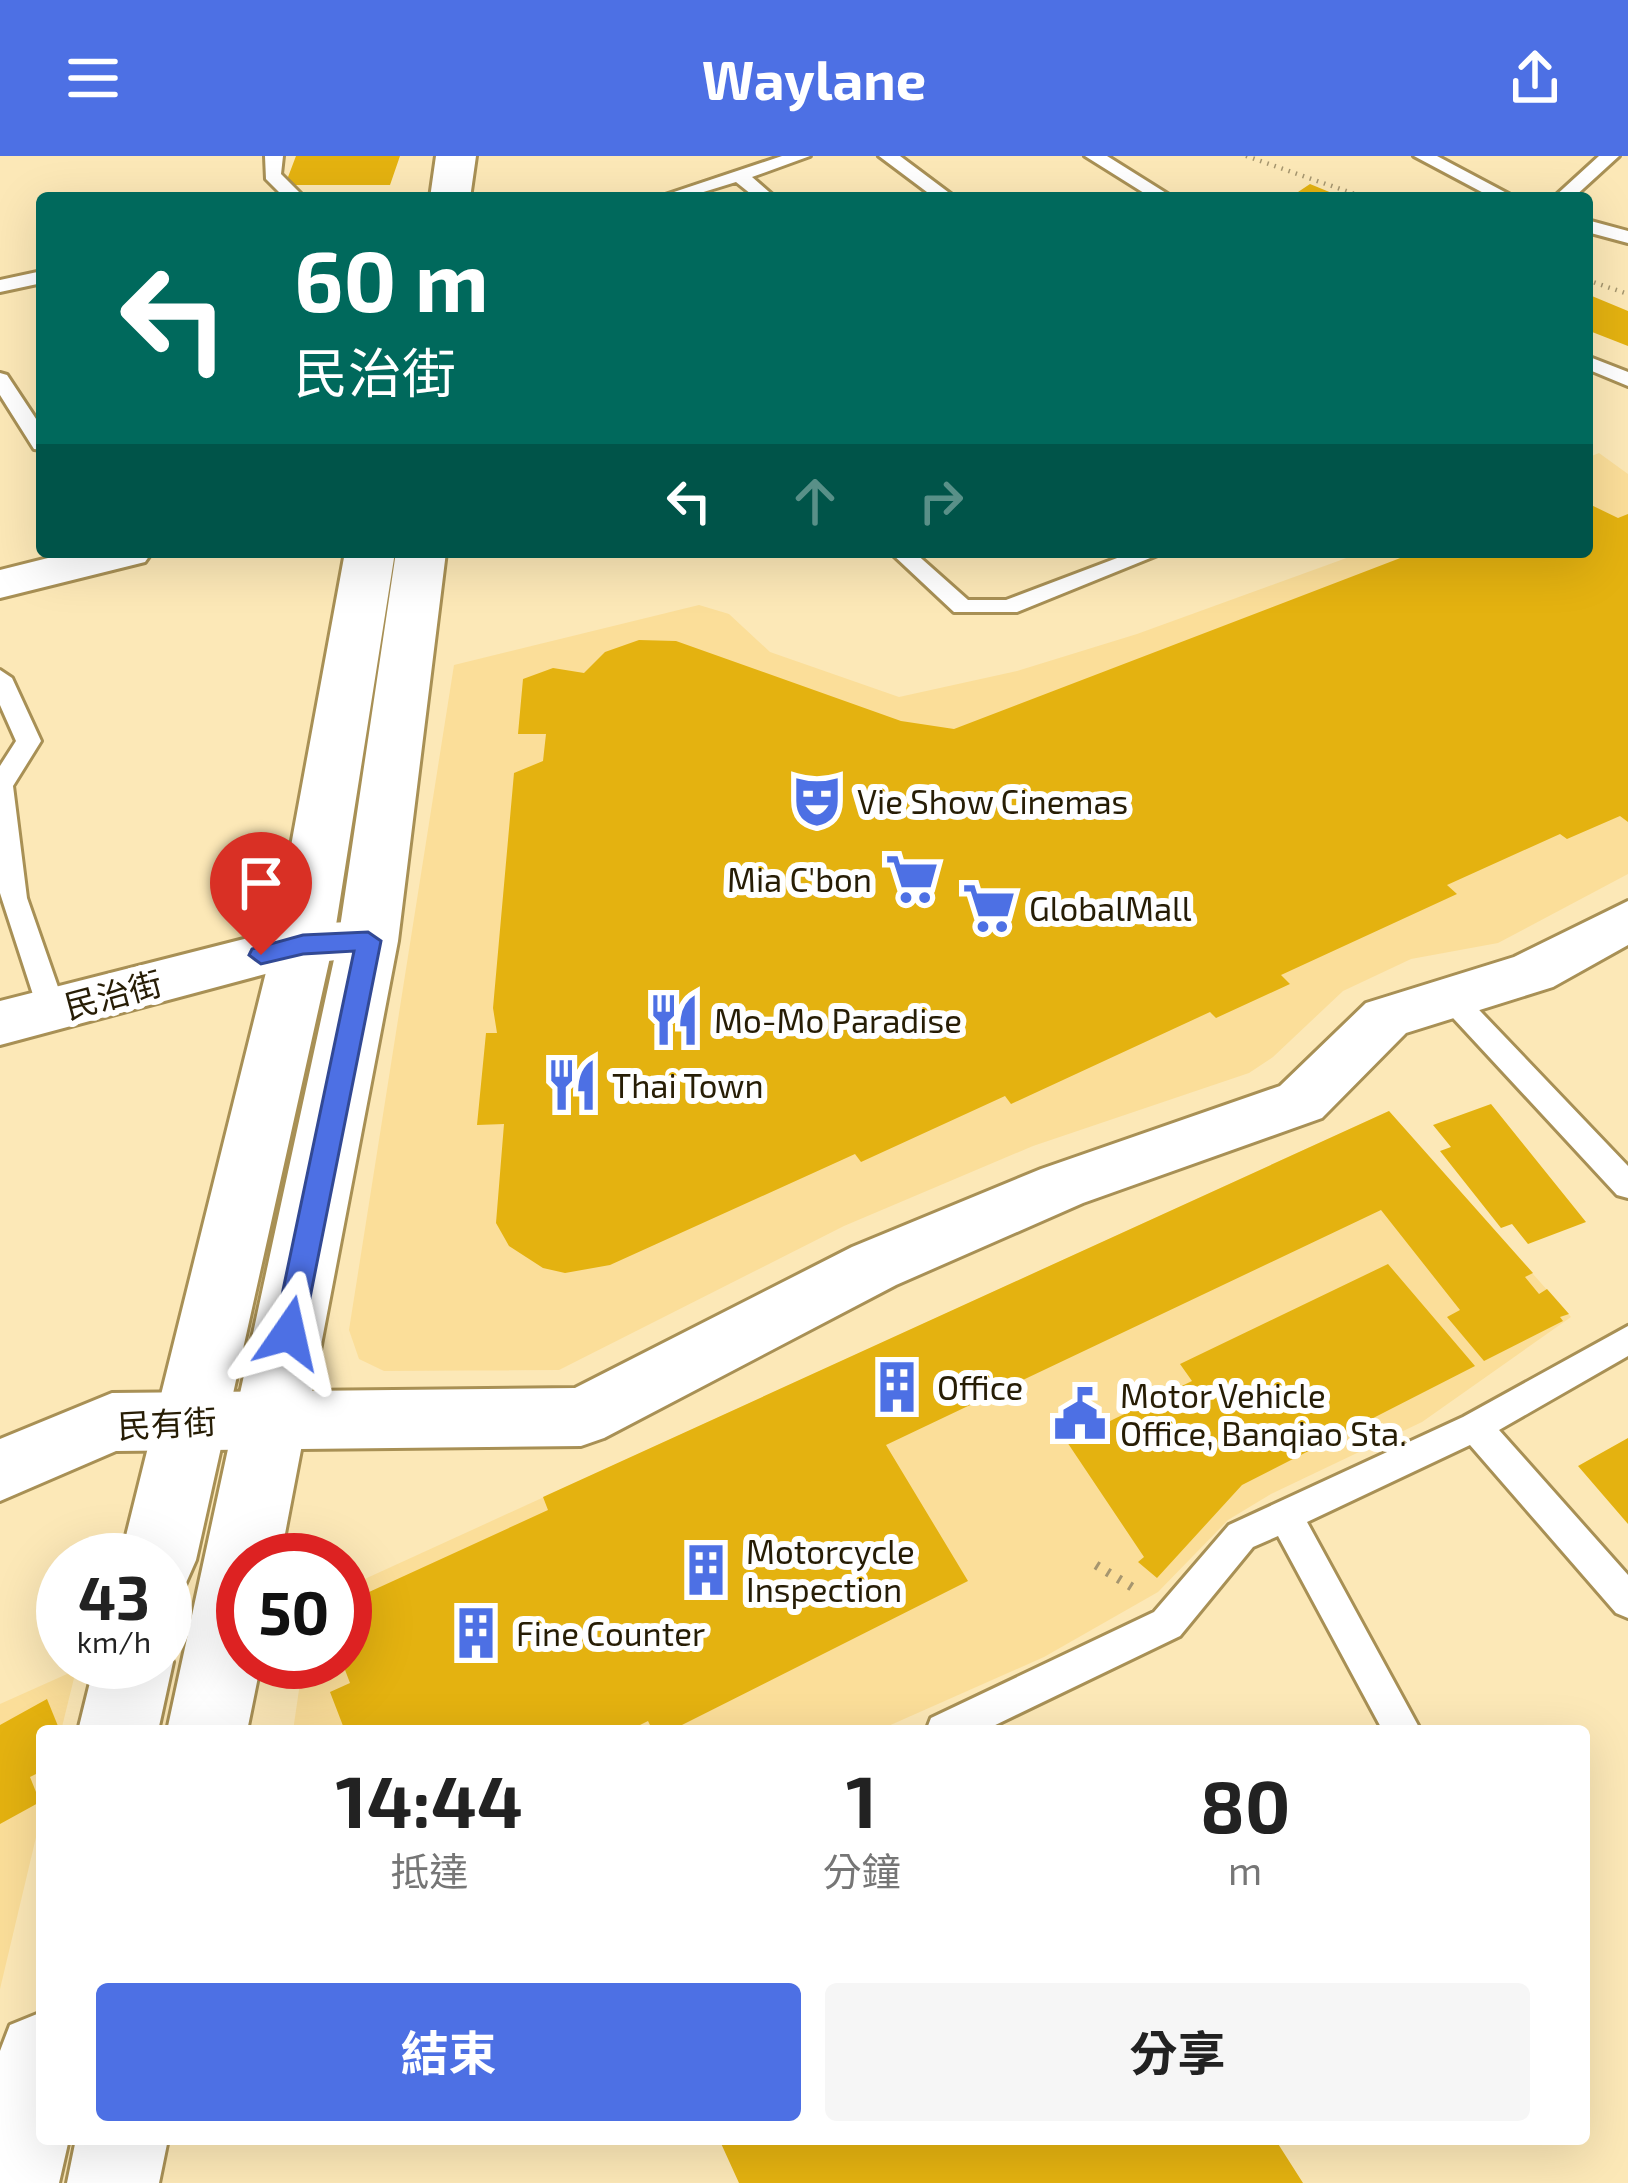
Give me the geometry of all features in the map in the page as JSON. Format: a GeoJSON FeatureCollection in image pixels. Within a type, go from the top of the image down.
{"type":"FeatureCollection","features":[{"type":"Feature","properties":{"kind":"main road"},"geometry":{"type":"LineString","coordinates":[[451,192],[455,156]]}},
{"type":"Feature","properties":{"kind":"main road"},"geometry":{"type":"LineString","coordinates":[[484,192],[489,156]]}},
{"type":"Feature","properties":{"kind":"main road"},"geometry":{"type":"LineString","coordinates":[[164,1533],[303,944],[369,558]]}},
{"type":"Feature","properties":{"kind":"main road"},"geometry":{"type":"LineString","coordinates":[[208,1725],[368,941],[420,558]]}},
{"type":"Feature","properties":{"kind":"main road"},"geometry":{"type":"LineString","coordinates":[[119,1725],[128,1689]]}},
{"type":"Feature","properties":{"kind":"main road"},"geometry":{"type":"LineString","coordinates":[[13,2183],[36,2083]]}},
{"type":"Feature","properties":{"kind":"main road"},"geometry":{"type":"LineString","coordinates":[[113,2183],[121,2145]]}},
{"type":"Feature","properties":{"kind":"street"},"geometry":{"type":"LineString","coordinates":[[0,584],[104,558]]}},
{"type":"Feature","properties":{"kind":"street","name":"民有街"},"geometry":{"type":"LineString","coordinates":[[0,1471],[112,1422],[581,1417],[874,1266],[1061,1186],[1301,1102],[1386,1018],[1533,972],[1628,920]]}},
{"type":"Feature","properties":{"kind":"street","name":"民治街"},"geometry":{"type":"LineString","coordinates":[[26,1017],[303,944],[368,941]]}},
{"type":"Feature","properties":{"kind":"lane"},"geometry":{"type":"LineString","coordinates":[[274,156],[272,175],[290,192]]}},
{"type":"Feature","properties":{"kind":"lane"},"geometry":{"type":"LineString","coordinates":[[684,192],[801,156]]}},
{"type":"Feature","properties":{"kind":"lane"},"geometry":{"type":"LineString","coordinates":[[888,156],[938,192]]}},
{"type":"Feature","properties":{"kind":"lane"},"geometry":{"type":"LineString","coordinates":[[1094,156],[1156,192]]}},
{"type":"Feature","properties":{"kind":"lane"},"geometry":{"type":"LineString","coordinates":[[1423,156],[1495,192]]}},
{"type":"Feature","properties":{"kind":"lane"},"geometry":{"type":"LineString","coordinates":[[1569,192],[1614,156],[1628,157]]}},
{"type":"Feature","properties":{"kind":"lane"},"geometry":{"type":"LineString","coordinates":[[739,175],[759,192]]}},
{"type":"Feature","properties":{"kind":"lane"},"geometry":{"type":"LineString","coordinates":[[1593,228],[1628,237]]}},
{"type":"Feature","properties":{"kind":"lane"},"geometry":{"type":"LineString","coordinates":[[0,286],[36,278]]}},
{"type":"Feature","properties":{"kind":"lane"},"geometry":{"type":"LineString","coordinates":[[1593,365],[1628,380]]}},
{"type":"Feature","properties":{"kind":"lane"},"geometry":{"type":"LineString","coordinates":[[0,379],[35,436]]}},
{"type":"Feature","properties":{"kind":"lane"},"geometry":{"type":"LineString","coordinates":[[0,432],[35,436]]}},
{"type":"Feature","properties":{"kind":"lane"},"geometry":{"type":"LineString","coordinates":[[908,558],[962,607],[1009,607],[1138,558]]}},
{"type":"Feature","properties":{"kind":"lane"},"geometry":{"type":"LineString","coordinates":[[0,678],[28,741],[0,786],[26,1017]]}},
{"type":"Feature","properties":{"kind":"lane"},"geometry":{"type":"LineString","coordinates":[[1451,998],[1628,1186]]}},
{"type":"Feature","properties":{"kind":"lane"},"geometry":{"type":"LineString","coordinates":[[957,1725],[1167,1624],[1241,1536],[1475,1427],[1628,1340]]}},
{"type":"Feature","properties":{"kind":"lane"},"geometry":{"type":"LineString","coordinates":[[1475,1427],[1628,1601]]}},
{"type":"Feature","properties":{"kind":"lane"},"geometry":{"type":"LineString","coordinates":[[1284,1513],[1400,1725]]}},
{"type":"Feature","properties":{"kind":"path"},"geometry":{"type":"LineString","coordinates":[[1246,156],[1349,192]]}},
{"type":"Feature","properties":{"kind":"path"},"geometry":{"type":"LineString","coordinates":[[1593,282],[1628,294]]}},
{"type":"Feature","properties":{"kind":"shaded area","name":"GlobalMall"},"geometry":{"type":"Polygon","coordinates":[[[1599,453],[1628,474],[1628,874],[1498,943],[1411,959],[1343,991],[1273,1057],[1249,1073],[1033,1146],[844,1226],[559,1370],[384,1371],[359,1359],[349,1330],[454,665],[699,605],[729,614],[770,652],[899,697],[1017,671],[1137,634],[1346,558],[1593,558],[1593,456],[1599,453]]]}},
{"type":"Feature","properties":{"kind":"shaded area","name":"Motor Vehicle Office, Banqiao Sta."},"geometry":{"type":"Polygon","coordinates":[[[1389,1111],[1571,1317],[1422,1422],[1271,1494],[1228,1520],[1158,1592],[1044,1657],[891,1725],[294,1725],[299,1689],[372,1689],[372,1576],[1389,1111]]]}},
{"type":"Feature","properties":{"kind":"shaded area"},"geometry":{"type":"Polygon","coordinates":[[[36,1688],[71,1689],[62,1725],[36,1725],[36,1837],[0,1989],[0,1704],[36,1688]]]}},
{"type":"Feature","properties":{"kind":"building"},"geometry":{"type":"Polygon","coordinates":[[[296,156],[400,156],[390,185],[285,185],[296,156]]]}},
{"type":"Feature","properties":{"kind":"building"},"geometry":{"type":"Polygon","coordinates":[[[1310,184],[1329,192],[1298,192],[1310,184]]]}},
{"type":"Feature","properties":{"kind":"building"},"geometry":{"type":"Polygon","coordinates":[[[1593,296],[1628,311],[1628,346],[1593,332],[1593,296]]]}},
{"type":"Feature","properties":{"kind":"building","name":"GlobalMall"},"geometry":{"type":"Polygon","coordinates":[[[1593,506],[1618,518],[1628,514],[1628,822],[1620,816],[1567,839],[1560,834],[1447,885],[1457,894],[1281,975],[1290,984],[1216,1018],[1210,1012],[1011,1104],[1005,1096],[861,1162],[855,1154],[610,1265],[565,1273],[543,1268],[509,1246],[496,1223],[504,1124],[477,1125],[486,1033],[497,1033],[493,1008],[514,773],[543,761],[546,734],[518,734],[523,679],[553,668],[584,673],[605,652],[639,640],[676,641],[901,721],[954,729],[1400,558],[1593,558],[1593,506]]]}},
{"type":"Feature","properties":{"kind":"building"},"geometry":{"type":"Polygon","coordinates":[[[1491,1104],[1586,1222],[1528,1244],[1512,1224],[1501,1228],[1440,1151],[1451,1147],[1433,1125],[1491,1104]]]}},
{"type":"Feature","properties":{"kind":"building"},"geometry":{"type":"Polygon","coordinates":[[[1389,1111],[1533,1273],[1525,1277],[1539,1294],[1547,1289],[1569,1314],[1484,1361],[1447,1317],[1460,1310],[1381,1210],[886,1445],[968,1581],[682,1725],[650,1725],[648,1721],[640,1725],[343,1725],[330,1692],[372,1689],[372,1591],[548,1510],[543,1497],[1389,1111]]]}},
{"type":"Feature","properties":{"kind":"building"},"geometry":{"type":"Polygon","coordinates":[[[1388,1264],[1475,1366],[1242,1485],[1157,1578],[1138,1562],[1144,1557],[1067,1442],[1192,1381],[1180,1364],[1388,1264]]]}},
{"type":"Feature","properties":{"kind":"building"},"geometry":{"type":"Polygon","coordinates":[[[1628,1438],[1628,1524],[1578,1466],[1628,1438]]]}},
{"type":"Feature","properties":{"kind":"building"},"geometry":{"type":"Polygon","coordinates":[[[47,1699],[58,1725],[36,1725],[36,1774],[30,1777],[36,1804],[0,1824],[0,1725],[47,1699]]]}},
{"type":"Feature","properties":{"kind":"building"},"geometry":{"type":"Polygon","coordinates":[[[722,2145],[1279,2145],[1303,2183],[739,2183],[722,2145]]]}},
{"type":"Feature","properties":{"kind":"place","name":"Vie Show Cinemas"},"geometry":{"type":"Point","coordinates":[817,801]}},
{"type":"Feature","properties":{"kind":"place","name":"Mia C'bon"},"geometry":{"type":"Point","coordinates":[912,879]}},
{"type":"Feature","properties":{"kind":"place","name":"GlobalMall"},"geometry":{"type":"Point","coordinates":[989,908]}},
{"type":"Feature","properties":{"kind":"place","name":"Mo-Mo Paradise"},"geometry":{"type":"Point","coordinates":[674,1020]}},
{"type":"Feature","properties":{"kind":"place","name":"Thai Town"},"geometry":{"type":"Point","coordinates":[572,1085]}},
{"type":"Feature","properties":{"kind":"place","name":"Office"},"geometry":{"type":"Point","coordinates":[897,1387]}},
{"type":"Feature","properties":{"kind":"place","name":"Motor Vehicle Office, Banqiao Sta."},"geometry":{"type":"Point","coordinates":[1080,1414]}},
{"type":"Feature","properties":{"kind":"place","name":"Motorcycle Inspection"},"geometry":{"type":"Point","coordinates":[706,1570]}},
{"type":"Feature","properties":{"kind":"place","name":"Fine Counter"},"geometry":{"type":"Point","coordinates":[476,1633]}},
{"type":"Feature","properties":{"kind":"route"},"geometry":{"type":"LineString","coordinates":[[261,955],[303,944],[368,941],[289,1333]]}}]}
